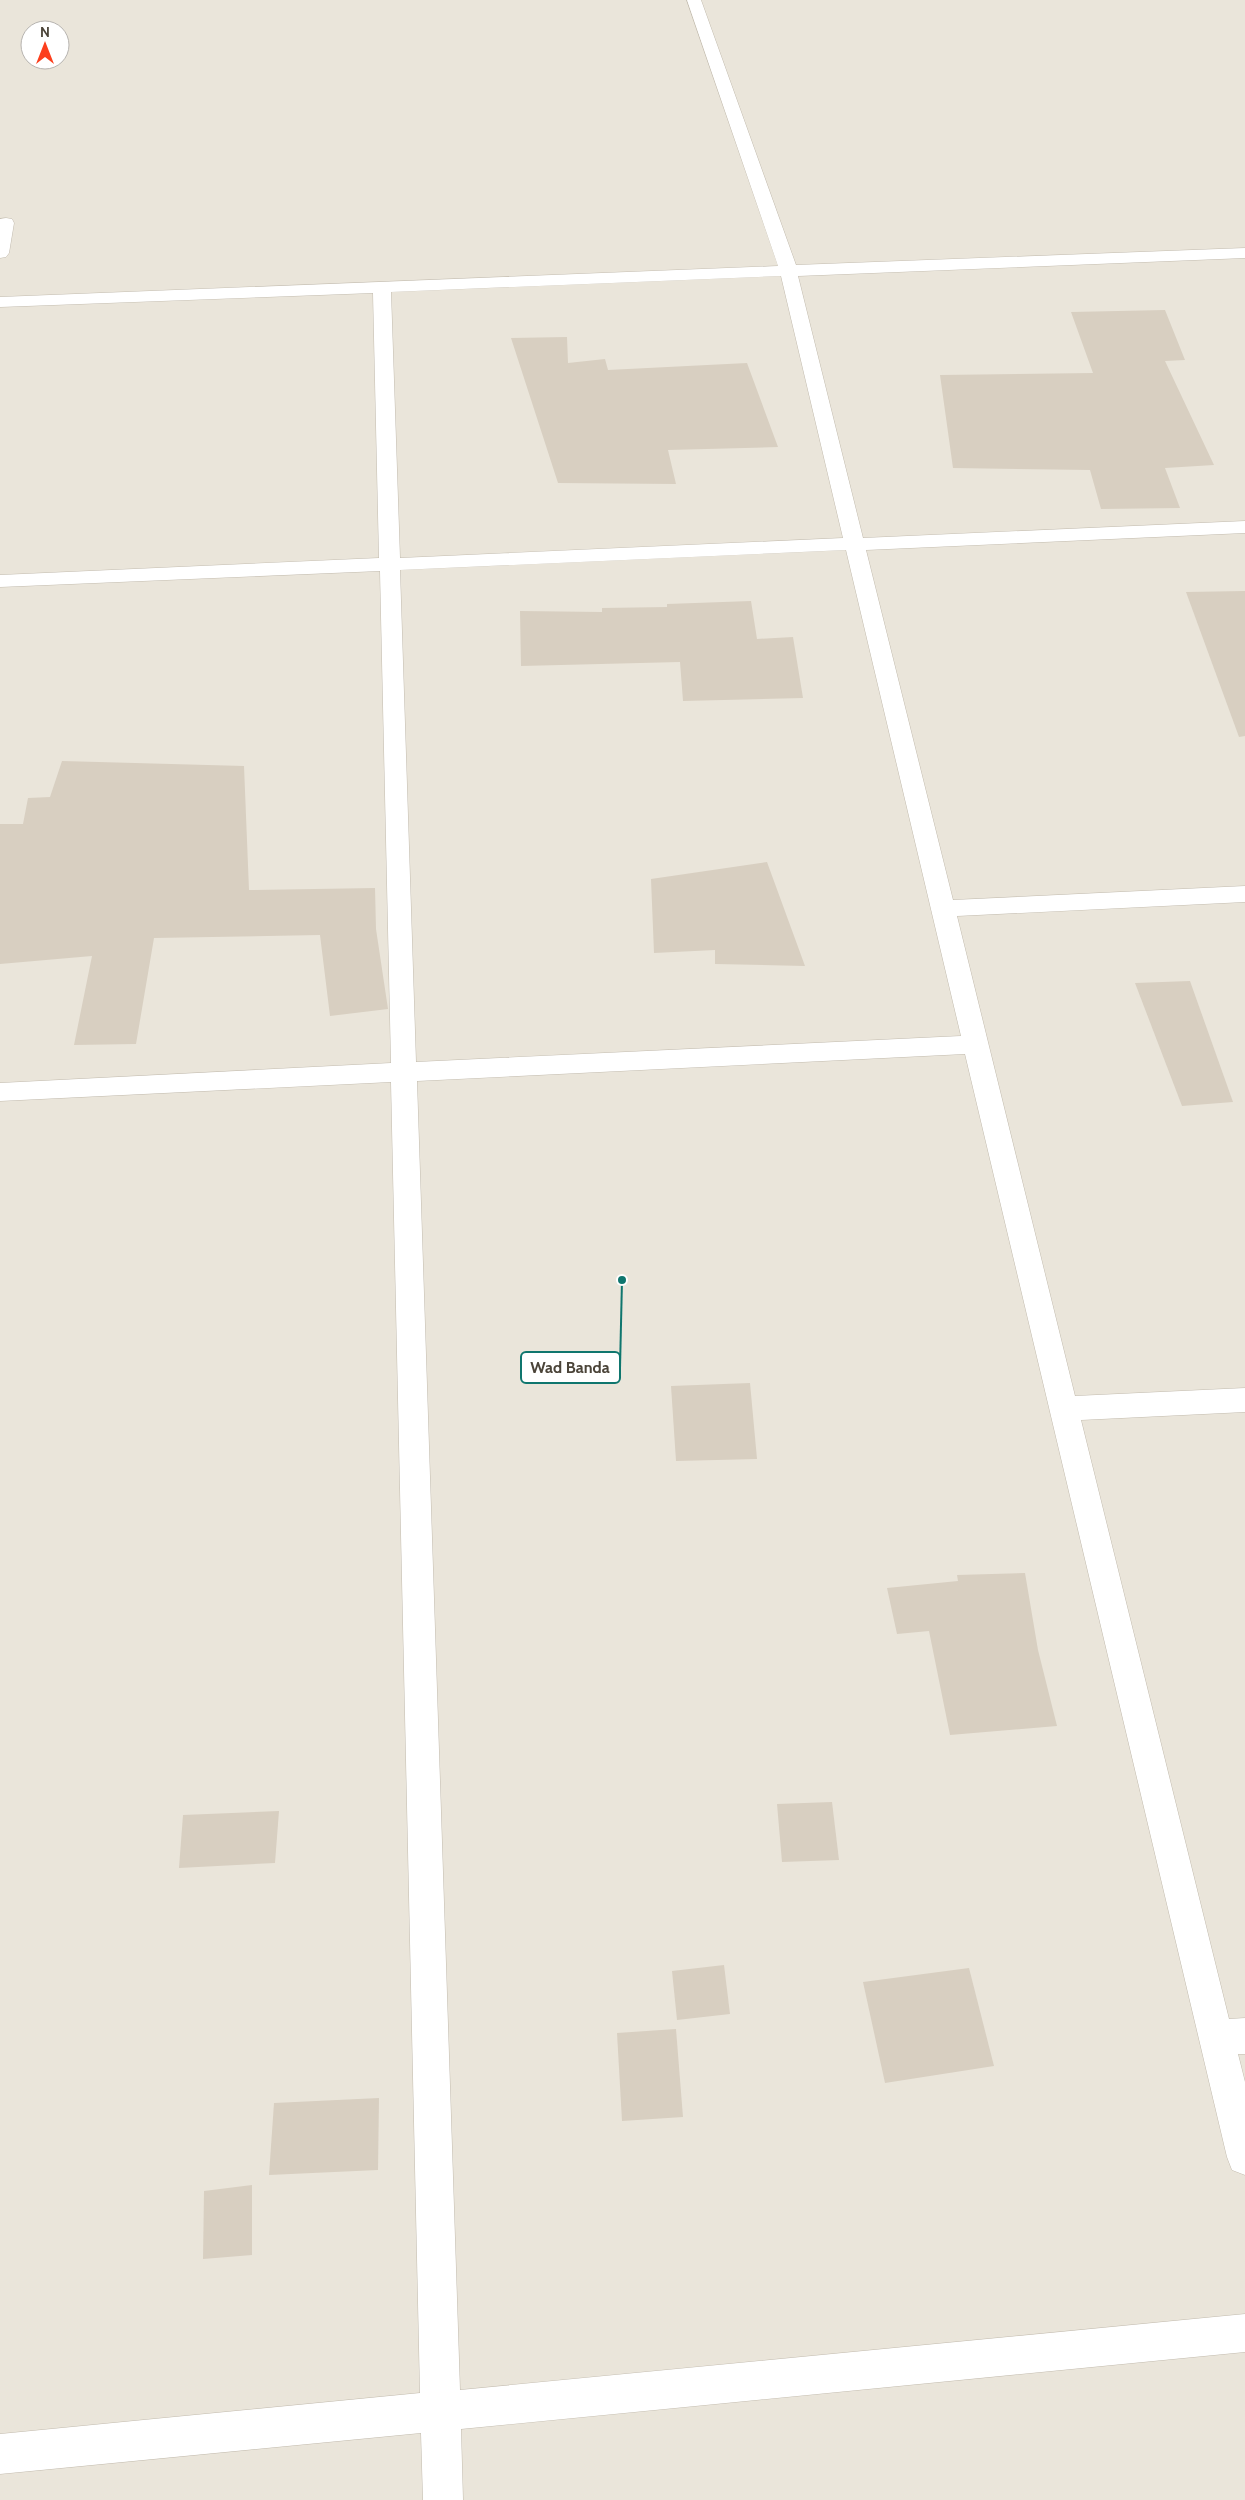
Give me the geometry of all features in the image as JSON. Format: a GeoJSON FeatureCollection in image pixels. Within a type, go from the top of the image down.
{"type":"FeatureCollection","features":[{"type":"Feature","properties":{"kind":"street"},"geometry":{"type":"LineString","coordinates":[[694,0],[783,249],[1064,1409],[1231,2037],[1245,2157]]}},
{"type":"Feature","properties":{"kind":"street"},"geometry":{"type":"LineString","coordinates":[[0,253],[6,223]]}},
{"type":"Feature","properties":{"kind":"street"},"geometry":{"type":"LineString","coordinates":[[0,302],[788,269],[1245,253]]}},
{"type":"Feature","properties":{"kind":"street"},"geometry":{"type":"LineString","coordinates":[[382,286],[443,2500]]}},
{"type":"Feature","properties":{"kind":"street"},"geometry":{"type":"LineString","coordinates":[[0,581],[1245,527]]}},
{"type":"Feature","properties":{"kind":"street"},"geometry":{"type":"LineString","coordinates":[[943,909],[1245,894]]}},
{"type":"Feature","properties":{"kind":"street"},"geometry":{"type":"LineString","coordinates":[[0,1092],[975,1044]]}},
{"type":"Feature","properties":{"kind":"street"},"geometry":{"type":"LineString","coordinates":[[1064,1409],[1245,1400]]}},
{"type":"Feature","properties":{"kind":"street"},"geometry":{"type":"LineString","coordinates":[[0,2454],[1245,2333]]}},
{"type":"Feature","properties":{"kind":"shaded area"},"geometry":{"type":"Polygon","coordinates":[[[0,0],[1245,0],[1245,2500],[0,2500],[0,0]]]}},
{"type":"Feature","properties":{"kind":"building"},"geometry":{"type":"Polygon","coordinates":[[[1165,310],[1185,360],[1165,361],[1214,465],[1165,468],[1180,508],[1101,509],[1090,470],[953,468],[940,375],[1093,373],[1071,312],[1165,310]]]}},
{"type":"Feature","properties":{"kind":"building"},"geometry":{"type":"Polygon","coordinates":[[[567,337],[568,363],[605,359],[608,370],[747,363],[778,447],[668,450],[676,484],[558,483],[511,338],[567,337]]]}},
{"type":"Feature","properties":{"kind":"building"},"geometry":{"type":"Polygon","coordinates":[[[1245,591],[1245,736],[1239,737],[1186,592],[1245,591]]]}},
{"type":"Feature","properties":{"kind":"building"},"geometry":{"type":"Polygon","coordinates":[[[751,601],[757,639],[793,637],[803,698],[683,701],[680,662],[521,666],[520,611],[602,612],[602,608],[667,607],[667,604],[751,601]]]}},
{"type":"Feature","properties":{"kind":"building"},"geometry":{"type":"Polygon","coordinates":[[[62,761],[244,766],[249,890],[375,888],[376,929],[388,1009],[330,1016],[320,935],[154,938],[136,1044],[74,1045],[92,956],[0,964],[0,824],[23,824],[28,798],[50,797],[62,761]]]}},
{"type":"Feature","properties":{"kind":"building"},"geometry":{"type":"Polygon","coordinates":[[[767,862],[805,966],[715,964],[715,950],[654,953],[651,879],[767,862]]]}},
{"type":"Feature","properties":{"kind":"building"},"geometry":{"type":"Polygon","coordinates":[[[1190,981],[1233,1102],[1182,1106],[1135,983],[1190,981]]]}},
{"type":"Feature","properties":{"kind":"building"},"geometry":{"type":"Polygon","coordinates":[[[750,1383],[757,1459],[676,1461],[671,1386],[750,1383]]]}},
{"type":"Feature","properties":{"kind":"building"},"geometry":{"type":"Polygon","coordinates":[[[1025,1573],[1038,1650],[1057,1726],[950,1735],[929,1631],[897,1634],[887,1588],[958,1581],[957,1575],[1025,1573]]]}},
{"type":"Feature","properties":{"kind":"building"},"geometry":{"type":"Polygon","coordinates":[[[832,1802],[839,1860],[782,1862],[777,1804],[832,1802]]]}},
{"type":"Feature","properties":{"kind":"building"},"geometry":{"type":"Polygon","coordinates":[[[279,1811],[275,1863],[179,1868],[183,1815],[279,1811]]]}},
{"type":"Feature","properties":{"kind":"building"},"geometry":{"type":"Polygon","coordinates":[[[724,1965],[730,2014],[677,2020],[672,1971],[724,1965]]]}},
{"type":"Feature","properties":{"kind":"building"},"geometry":{"type":"Polygon","coordinates":[[[969,1968],[994,2066],[885,2083],[863,1982],[969,1968]]]}},
{"type":"Feature","properties":{"kind":"building"},"geometry":{"type":"Polygon","coordinates":[[[676,2029],[683,2117],[622,2121],[617,2033],[676,2029]]]}},
{"type":"Feature","properties":{"kind":"building"},"geometry":{"type":"Polygon","coordinates":[[[379,2098],[378,2170],[269,2175],[274,2103],[379,2098]]]}},
{"type":"Feature","properties":{"kind":"building"},"geometry":{"type":"Polygon","coordinates":[[[252,2185],[252,2255],[203,2259],[204,2191],[252,2185]]]}},
{"type":"Feature","properties":{"kind":"place","name":"Wad Banda"},"geometry":{"type":"Point","coordinates":[622,1280]}}]}
